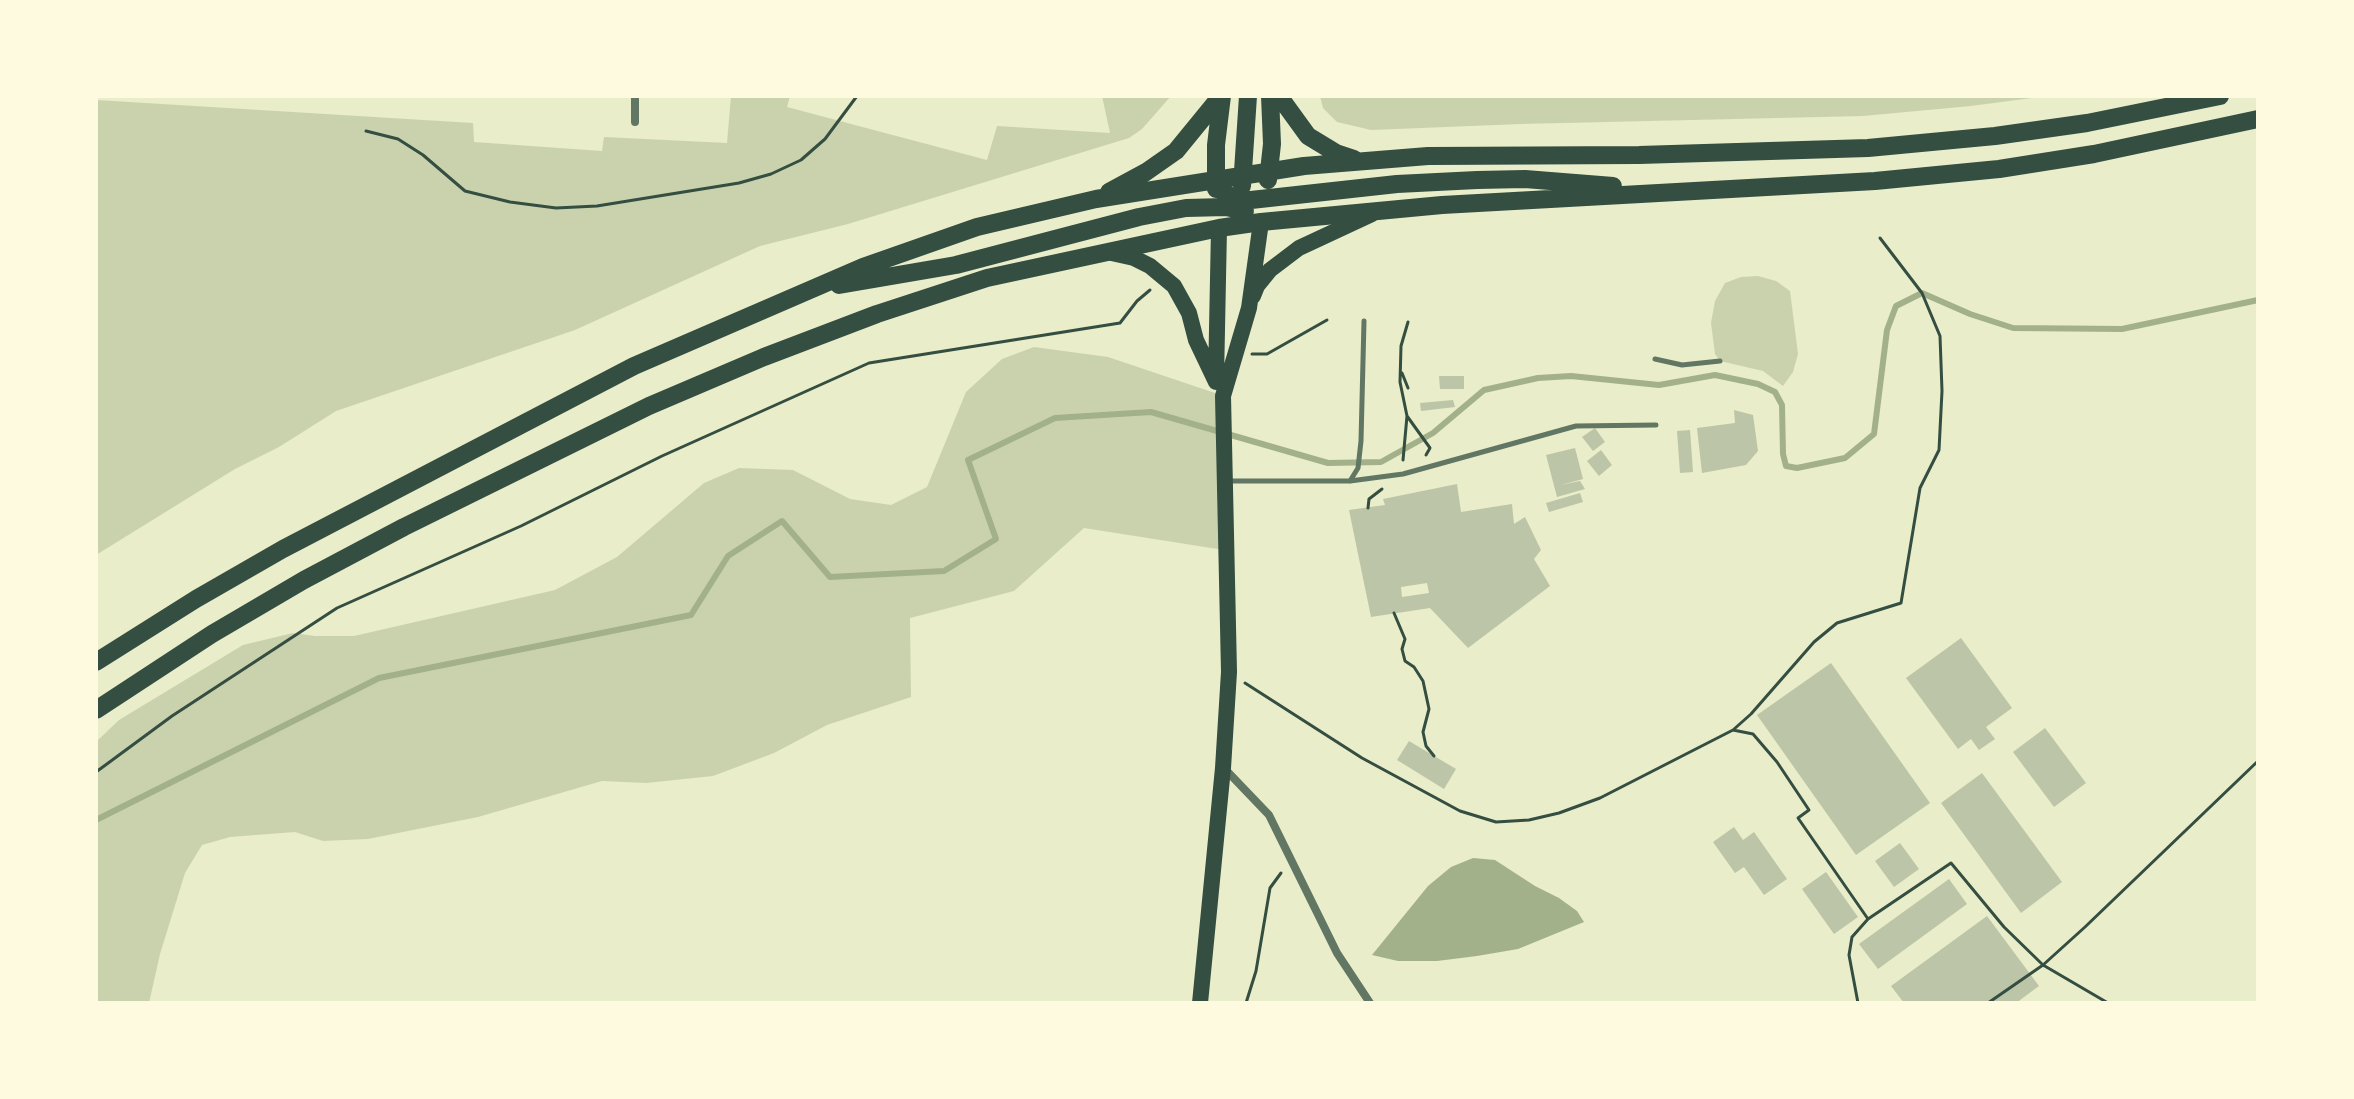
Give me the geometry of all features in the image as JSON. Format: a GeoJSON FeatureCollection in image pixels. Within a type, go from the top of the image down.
{"type":"FeatureCollection","features":[{"type":"Feature","properties":{"kind":"highway"},"geometry":{"type":"LineString","coordinates":[[1219,228],[1216,145],[1222,96]]}},
{"type":"Feature","properties":{"kind":"highway"},"geometry":{"type":"LineString","coordinates":[[1096,199],[1164,161],[1186,143],[1222,96]]}},
{"type":"Feature","properties":{"kind":"highway"},"geometry":{"type":"LineString","coordinates":[[1219,228],[1230,220],[1239,204],[1244,175],[1248,96]]}},
{"type":"Feature","properties":{"kind":"highway"},"geometry":{"type":"LineString","coordinates":[[1261,222],[1272,144],[1270,96]]}},
{"type":"Feature","properties":{"kind":"highway"},"geometry":{"type":"LineString","coordinates":[[1279,96],[1308,136],[1336,153],[1360,161]]}},
{"type":"Feature","properties":{"kind":"highway"},"geometry":{"type":"LineString","coordinates":[[96,662],[283,549],[634,366],[863,267],[977,227],[1096,199],[1244,175],[1360,161],[1428,156],[1639,155],[1868,148],[2041,129],[2220,96]]}},
{"type":"Feature","properties":{"kind":"highway"},"geometry":{"type":"LineString","coordinates":[[96,710],[212,634],[304,580],[649,406],[764,357],[877,314],[987,278],[1219,228],[1261,222],[1381,210],[1875,181],[1999,169],[2094,154],[2258,119]]}},
{"type":"Feature","properties":{"kind":"highway"},"geometry":{"type":"LineString","coordinates":[[809,290],[956,265],[1139,217],[1186,208],[1217,207],[1397,184],[1525,179],[1684,192]]}},
{"type":"Feature","properties":{"kind":"highway"},"geometry":{"type":"LineString","coordinates":[[1216,180],[1225,194],[1261,222]]}},
{"type":"Feature","properties":{"kind":"main road"},"geometry":{"type":"LineString","coordinates":[[1221,397],[1257,286],[1270,270],[1308,242],[1381,210]]}},
{"type":"Feature","properties":{"kind":"main road"},"geometry":{"type":"LineString","coordinates":[[1249,308],[1261,222]]}},
{"type":"Feature","properties":{"kind":"main road"},"geometry":{"type":"LineString","coordinates":[[1200,1003],[1223,768],[1229,672],[1219,228]]}},
{"type":"Feature","properties":{"kind":"main road"},"geometry":{"type":"LineString","coordinates":[[1105,252],[1120,254],[1150,266],[1174,286],[1189,313],[1196,340],[1221,397]]}},
{"type":"Feature","properties":{"kind":"street"},"geometry":{"type":"LineString","coordinates":[[635,96],[635,122]]}},
{"type":"Feature","properties":{"kind":"street"},"geometry":{"type":"LineString","coordinates":[[1223,768],[1269,815],[1337,953],[1370,1003]]}},
{"type":"Feature","properties":{"kind":"lane"},"geometry":{"type":"LineString","coordinates":[[1350,481],[1358,468],[1361,441],[1364,321]]}},
{"type":"Feature","properties":{"kind":"lane"},"geometry":{"type":"LineString","coordinates":[[1655,359],[1682,365],[1720,361]]}},
{"type":"Feature","properties":{"kind":"lane"},"geometry":{"type":"LineString","coordinates":[[1223,481],[1350,481],[1403,474],[1576,426],[1656,425]]}},
{"type":"Feature","properties":{"kind":"path"},"geometry":{"type":"LineString","coordinates":[[366,131],[398,139],[423,155],[465,191],[510,202],[556,208],[597,206],[739,183],[771,174],[801,160],[825,139],[857,96]]}},
{"type":"Feature","properties":{"kind":"path"},"geometry":{"type":"LineString","coordinates":[[1229,672],[1362,758],[1460,811],[1496,822],[1529,820],[1600,798],[1733,730],[1751,714],[1814,642],[1837,623],[1901,603],[1920,488],[1939,450],[1942,391],[1940,336],[1922,293],[1880,238]]}},
{"type":"Feature","properties":{"kind":"path"},"geometry":{"type":"LineString","coordinates":[[96,772],[172,716],[337,608],[521,526],[662,456],[869,363],[1120,323],[1137,301],[1155,285]]}},
{"type":"Feature","properties":{"kind":"path"},"geometry":{"type":"LineString","coordinates":[[1237,353],[1267,354],[1327,320]]}},
{"type":"Feature","properties":{"kind":"path"},"geometry":{"type":"LineString","coordinates":[[1403,460],[1407,416],[1401,346],[1408,322]]}},
{"type":"Feature","properties":{"kind":"path"},"geometry":{"type":"LineString","coordinates":[[1401,369],[1408,388]]}},
{"type":"Feature","properties":{"kind":"path"},"geometry":{"type":"LineString","coordinates":[[1407,416],[1430,448]]}},
{"type":"Feature","properties":{"kind":"path"},"geometry":{"type":"LineString","coordinates":[[1394,613],[1405,639],[1402,649],[1405,661],[1414,667],[1423,681],[1429,709],[1423,732],[1426,746],[1434,756]]}},
{"type":"Feature","properties":{"kind":"path"},"geometry":{"type":"LineString","coordinates":[[1733,730],[1753,734],[1777,762],[1809,810],[1798,818],[1868,919]]}},
{"type":"Feature","properties":{"kind":"path"},"geometry":{"type":"LineString","coordinates":[[1988,1003],[2043,965],[2258,761]]}},
{"type":"Feature","properties":{"kind":"path"},"geometry":{"type":"LineString","coordinates":[[1246,1003],[1256,971],[1270,888],[1290,859]]}},
{"type":"Feature","properties":{"kind":"path"},"geometry":{"type":"LineString","coordinates":[[1858,1003],[1849,955],[1852,937],[1868,919],[1951,863],[2004,927],[2043,965],[2108,1003]]}},
{"type":"Feature","properties":{"kind":"shaded area"},"geometry":{"type":"Polygon","coordinates":[[[731,96],[790,96],[787,107],[987,160],[997,126],[1110,133],[1102,96],[1171,96],[1142,129],[1129,138],[848,224],[760,246],[575,330],[336,411],[96,555],[96,100],[473,123],[474,142],[602,151],[604,137],[727,143],[731,96]]]}},
{"type":"Feature","properties":{"kind":"shaded area"},"geometry":{"type":"Polygon","coordinates":[[[1320,96],[2047,96],[1863,116],[1371,130],[1337,122],[1323,108],[1320,96]]]}},
{"type":"Feature","properties":{"kind":"shaded area"},"geometry":{"type":"Polygon","coordinates":[[[1758,276],[1776,281],[1790,291],[1798,354],[1793,372],[1783,386],[1763,371],[1720,361],[1715,354],[1711,323],[1715,301],[1725,283],[1741,277],[1758,276]]]}},
{"type":"Feature","properties":{"kind":"shaded area"},"geometry":{"type":"Polygon","coordinates":[[[1034,347],[1108,357],[1218,394],[1224,550],[1084,528],[1014,591],[910,618],[911,697],[827,725],[774,753],[713,776],[646,783],[602,781],[478,817],[368,839],[323,841],[295,832],[230,837],[202,845],[185,873],[160,954],[149,1003],[96,1003],[96,742],[119,720],[243,645],[293,633],[354,636],[555,590],[617,557],[704,483],[739,468],[793,470],[850,499],[891,505],[927,487],[966,392],[1002,359],[1034,347]]]}},
{"type":"Feature","properties":{"kind":"shaded area"},"geometry":{"type":"Polygon","coordinates":[[[1473,858],[1495,860],[1559,898],[1577,911],[1584,922],[1518,949],[1477,956],[1437,961],[1398,961],[1372,955],[1428,886],[1451,867],[1473,858]]]}},
{"type":"Feature","properties":{"kind":"building"},"geometry":{"type":"Polygon","coordinates":[[[1439,376],[1464,376],[1464,389],[1440,389],[1439,376]]]}},
{"type":"Feature","properties":{"kind":"building"},"geometry":{"type":"Polygon","coordinates":[[[1453,400],[1455,407],[1421,411],[1420,403],[1453,400]]]}},
{"type":"Feature","properties":{"kind":"building"},"geometry":{"type":"Polygon","coordinates":[[[1734,410],[1753,415],[1758,451],[1746,465],[1702,473],[1697,428],[1735,423],[1734,410]]]}},
{"type":"Feature","properties":{"kind":"building"},"geometry":{"type":"Polygon","coordinates":[[[1595,428],[1605,442],[1593,451],[1582,437],[1595,428]]]}},
{"type":"Feature","properties":{"kind":"building"},"geometry":{"type":"Polygon","coordinates":[[[1690,430],[1693,472],[1680,473],[1677,431],[1690,430]]]}},
{"type":"Feature","properties":{"kind":"building"},"geometry":{"type":"Polygon","coordinates":[[[1575,448],[1583,479],[1561,485],[1580,481],[1585,489],[1557,497],[1546,455],[1575,448]]]}},
{"type":"Feature","properties":{"kind":"building"},"geometry":{"type":"Polygon","coordinates":[[[1601,450],[1612,465],[1599,476],[1587,461],[1601,450]]]}},
{"type":"Feature","properties":{"kind":"building"},"geometry":{"type":"Polygon","coordinates":[[[1457,484],[1461,512],[1512,504],[1514,524],[1525,517],[1541,550],[1534,559],[1550,586],[1468,648],[1430,608],[1371,617],[1349,510],[1385,505],[1383,499],[1457,484]],[[1427,583],[1401,587],[1402,597],[1429,593],[1427,583]]]}},
{"type":"Feature","properties":{"kind":"building"},"geometry":{"type":"Polygon","coordinates":[[[1580,493],[1583,502],[1549,512],[1546,503],[1580,493]]]}},
{"type":"Feature","properties":{"kind":"building"},"geometry":{"type":"Polygon","coordinates":[[[1961,638],[2012,708],[1986,727],[1995,739],[1979,750],[1971,739],[1958,749],[1906,678],[1961,638]]]}},
{"type":"Feature","properties":{"kind":"building"},"geometry":{"type":"Polygon","coordinates":[[[1831,663],[1930,803],[1856,855],[1757,715],[1831,663]]]}},
{"type":"Feature","properties":{"kind":"building"},"geometry":{"type":"Polygon","coordinates":[[[2045,728],[2086,783],[2054,807],[2013,752],[2045,728]]]}},
{"type":"Feature","properties":{"kind":"building"},"geometry":{"type":"Polygon","coordinates":[[[1409,741],[1456,769],[1444,789],[1397,760],[1409,741]]]}},
{"type":"Feature","properties":{"kind":"building"},"geometry":{"type":"Polygon","coordinates":[[[1982,773],[2062,882],[2021,913],[1941,803],[1982,773]]]}},
{"type":"Feature","properties":{"kind":"building"},"geometry":{"type":"Polygon","coordinates":[[[1734,827],[1743,840],[1754,832],[1787,879],[1764,895],[1744,867],[1735,873],[1713,842],[1734,827]]]}},
{"type":"Feature","properties":{"kind":"building"},"geometry":{"type":"Polygon","coordinates":[[[1900,843],[1919,869],[1894,887],[1875,861],[1900,843]]]}},
{"type":"Feature","properties":{"kind":"building"},"geometry":{"type":"Polygon","coordinates":[[[1826,872],[1858,917],[1834,934],[1802,889],[1826,872]]]}},
{"type":"Feature","properties":{"kind":"building"},"geometry":{"type":"Polygon","coordinates":[[[1949,879],[1967,904],[1878,969],[1859,944],[1949,879]]]}},
{"type":"Feature","properties":{"kind":"building"},"geometry":{"type":"Polygon","coordinates":[[[1987,916],[2039,986],[2016,1003],[1904,1003],[1891,986],[1987,916]]]}},
{"type":"Feature","properties":{"kind":"waterway"},"geometry":{"type":"LineString","coordinates":[[96,820],[379,678],[691,615],[728,556],[782,521],[830,577],[944,571],[996,539],[968,460],[1055,418],[1151,412],[1328,463],[1381,462],[1433,433],[1484,390],[1538,378],[1571,376],[1659,385],[1715,375],[1758,384],[1775,392],[1782,405],[1786,466],[1797,468],[1845,458],[1874,434],[1887,330],[1896,306],[1922,293],[2013,328],[2122,329],[2258,300]]}}]}
